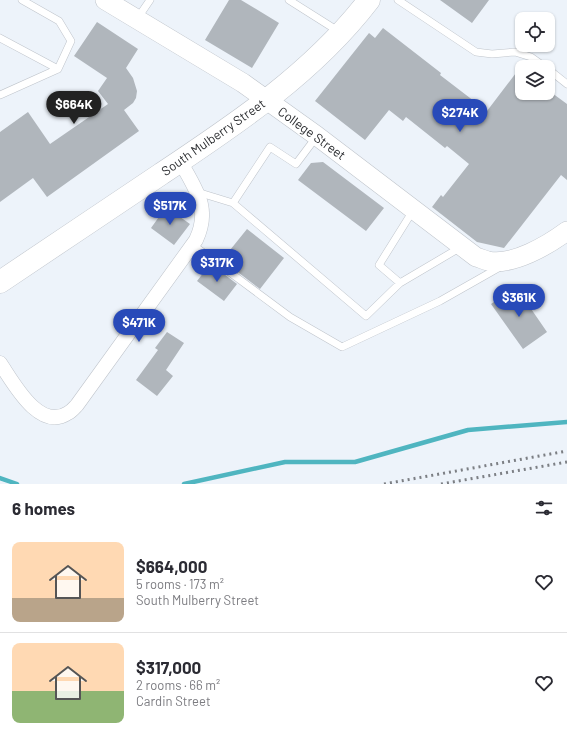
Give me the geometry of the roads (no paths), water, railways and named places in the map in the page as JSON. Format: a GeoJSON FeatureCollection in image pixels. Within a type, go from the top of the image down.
{"type":"FeatureCollection","features":[{"type":"Feature","properties":{"kind":"main road","name":"South Mulberry Street"},"geometry":{"type":"LineString","coordinates":[[0,282],[242,119],[312,63],[342,33],[369,0]]}},
{"type":"Feature","properties":{"kind":"street","name":"College Street"},"geometry":{"type":"LineString","coordinates":[[105,0],[243,83],[317,136],[476,257],[488,261],[514,259],[552,242],[567,231]]}},
{"type":"Feature","properties":{"kind":"street"},"geometry":{"type":"LineString","coordinates":[[0,363],[24,398],[40,413],[48,417],[58,417],[68,413],[87,393],[193,245],[202,228],[203,216],[197,192],[180,161]]}},
{"type":"Feature","properties":{"kind":"lane"},"geometry":{"type":"LineString","coordinates":[[0,95],[58,69],[70,41],[59,21],[22,0]]}},
{"type":"Feature","properties":{"kind":"lane"},"geometry":{"type":"LineString","coordinates":[[137,19],[150,0]]}},
{"type":"Feature","properties":{"kind":"lane"},"geometry":{"type":"LineString","coordinates":[[289,0],[342,33]]}},
{"type":"Feature","properties":{"kind":"lane"},"geometry":{"type":"LineString","coordinates":[[398,0],[476,52],[492,54],[516,52],[535,60]]}},
{"type":"Feature","properties":{"kind":"lane"},"geometry":{"type":"LineString","coordinates":[[0,38],[58,69]]}},
{"type":"Feature","properties":{"kind":"lane"},"geometry":{"type":"LineString","coordinates":[[555,75],[567,84]]}},
{"type":"Feature","properties":{"kind":"lane"},"geometry":{"type":"LineString","coordinates":[[233,203],[270,147],[296,164],[317,136]]}},
{"type":"Feature","properties":{"kind":"lane"},"geometry":{"type":"LineString","coordinates":[[197,192],[233,203],[366,316],[400,283],[462,246]]}},
{"type":"Feature","properties":{"kind":"lane"},"geometry":{"type":"LineString","coordinates":[[400,283],[379,264],[414,209]]}},
{"type":"Feature","properties":{"kind":"lane"},"geometry":{"type":"LineString","coordinates":[[193,245],[290,317],[342,347],[440,301],[514,259]]}},
{"type":"Feature","properties":{"kind":"waterway"},"geometry":{"type":"LineString","coordinates":[[184,484],[285,462],[355,462],[468,430],[567,422]]}},
{"type":"Feature","properties":{"kind":"waterway"},"geometry":{"type":"LineString","coordinates":[[0,478],[17,484]]}},
{"type":"Feature","properties":{"kind":"railway"},"geometry":{"type":"LineString","coordinates":[[384,484],[567,451]]}},
{"type":"Feature","properties":{"kind":"railway"},"geometry":{"type":"LineString","coordinates":[[441,484],[567,462]]}}]}
